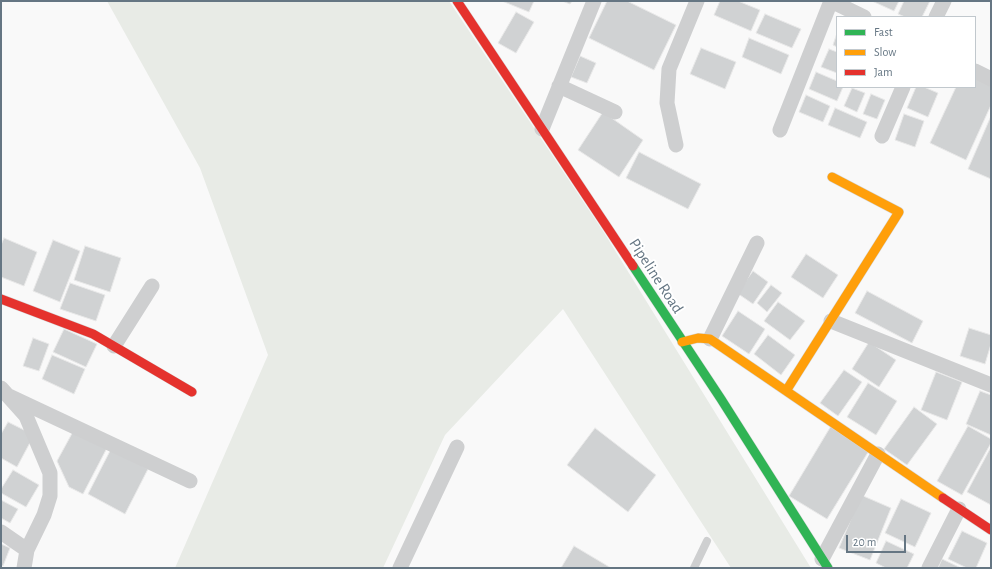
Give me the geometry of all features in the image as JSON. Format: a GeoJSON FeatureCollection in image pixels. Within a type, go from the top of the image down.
{"type":"FeatureCollection","features":[{"type":"Feature","properties":{"kind":"street"},"geometry":{"type":"LineString","coordinates":[[542,129],[594,1]]}},
{"type":"Feature","properties":{"kind":"street"},"geometry":{"type":"LineString","coordinates":[[676,145],[667,103],[669,69],[696,1]]}},
{"type":"Feature","properties":{"kind":"street"},"geometry":{"type":"LineString","coordinates":[[780,130],[831,1],[862,16]]}},
{"type":"Feature","properties":{"kind":"street"},"geometry":{"type":"LineString","coordinates":[[936,16],[944,1]]}},
{"type":"Feature","properties":{"kind":"street","name":"Pipeline Road"},"geometry":{"type":"LineString","coordinates":[[463,4],[542,129],[682,342],[721,398],[825,564]]}},
{"type":"Feature","properties":{"kind":"street"},"geometry":{"type":"LineString","coordinates":[[976,72],[991,79]]}},
{"type":"Feature","properties":{"kind":"street"},"geometry":{"type":"LineString","coordinates":[[559,86],[615,112]]}},
{"type":"Feature","properties":{"kind":"street"},"geometry":{"type":"LineString","coordinates":[[882,136],[903,88]]}},
{"type":"Feature","properties":{"kind":"street"},"geometry":{"type":"LineString","coordinates":[[786,391],[899,212],[832,177]]}},
{"type":"Feature","properties":{"kind":"street"},"geometry":{"type":"LineString","coordinates":[[710,339],[757,243]]}},
{"type":"Feature","properties":{"kind":"street"},"geometry":{"type":"LineString","coordinates":[[114,346],[152,286]]}},
{"type":"Feature","properties":{"kind":"street"},"geometry":{"type":"LineString","coordinates":[[1,299],[93,334],[192,392]]}},
{"type":"Feature","properties":{"kind":"street"},"geometry":{"type":"LineString","coordinates":[[831,320],[991,385]]}},
{"type":"Feature","properties":{"kind":"street"},"geometry":{"type":"LineString","coordinates":[[682,342],[698,338],[710,339],[991,530]]}},
{"type":"Feature","properties":{"kind":"street"},"geometry":{"type":"LineString","coordinates":[[5,392],[190,481]]}},
{"type":"Feature","properties":{"kind":"street"},"geometry":{"type":"LineString","coordinates":[[5,392],[26,416],[50,473],[50,496],[44,515],[27,550],[24,568]]}},
{"type":"Feature","properties":{"kind":"street"},"geometry":{"type":"LineString","coordinates":[[400,568],[457,447]]}},
{"type":"Feature","properties":{"kind":"street"},"geometry":{"type":"LineString","coordinates":[[825,564],[878,454]]}},
{"type":"Feature","properties":{"kind":"street"},"geometry":{"type":"LineString","coordinates":[[929,568],[959,509]]}},
{"type":"Feature","properties":{"kind":"street"},"geometry":{"type":"LineString","coordinates":[[1,532],[27,550]]}},
{"type":"Feature","properties":{"kind":"lane"},"geometry":{"type":"LineString","coordinates":[[694,568],[707,542]]}},
{"type":"Feature","properties":{"kind":"shaded area"},"geometry":{"type":"Polygon","coordinates":[[[107,1],[449,1],[603,231],[811,568],[731,568],[563,309],[445,435],[383,568],[175,568],[268,355],[200,168],[107,1]]]}},
{"type":"Feature","properties":{"kind":"building"},"geometry":{"type":"Polygon","coordinates":[[[502,1],[534,1],[529,12],[502,1]]]}},
{"type":"Feature","properties":{"kind":"building"},"geometry":{"type":"Polygon","coordinates":[[[562,1],[572,1],[570,4],[562,1]]]}},
{"type":"Feature","properties":{"kind":"building"},"geometry":{"type":"Polygon","coordinates":[[[607,1],[627,1],[676,25],[654,70],[589,38],[607,1]]]}},
{"type":"Feature","properties":{"kind":"building"},"geometry":{"type":"Polygon","coordinates":[[[720,1],[738,1],[760,10],[751,31],[714,15],[720,1]]]}},
{"type":"Feature","properties":{"kind":"building"},"geometry":{"type":"Polygon","coordinates":[[[872,1],[899,1],[894,11],[872,1]]]}},
{"type":"Feature","properties":{"kind":"building"},"geometry":{"type":"Polygon","coordinates":[[[904,1],[930,1],[922,16],[903,16],[898,14],[904,1]]]}},
{"type":"Feature","properties":{"kind":"building"},"geometry":{"type":"Polygon","coordinates":[[[516,12],[534,22],[516,53],[498,43],[516,12]]]}},
{"type":"Feature","properties":{"kind":"building"},"geometry":{"type":"Polygon","coordinates":[[[765,14],[801,29],[792,48],[756,33],[765,14]]]}},
{"type":"Feature","properties":{"kind":"building"},"geometry":{"type":"Polygon","coordinates":[[[836,36],[836,46],[833,45],[836,36]]]}},
{"type":"Feature","properties":{"kind":"building"},"geometry":{"type":"Polygon","coordinates":[[[749,38],[789,55],[781,74],[742,57],[749,38]]]}},
{"type":"Feature","properties":{"kind":"building"},"geometry":{"type":"Polygon","coordinates":[[[701,48],[736,62],[725,89],[690,74],[701,48]]]}},
{"type":"Feature","properties":{"kind":"building"},"geometry":{"type":"Polygon","coordinates":[[[829,49],[836,52],[836,73],[821,67],[829,49]]]}},
{"type":"Feature","properties":{"kind":"building"},"geometry":{"type":"Polygon","coordinates":[[[580,56],[596,63],[587,83],[571,77],[580,56]]]}},
{"type":"Feature","properties":{"kind":"building"},"geometry":{"type":"Polygon","coordinates":[[[816,72],[836,81],[836,88],[843,88],[837,101],[809,89],[816,72]]]}},
{"type":"Feature","properties":{"kind":"building"},"geometry":{"type":"Polygon","coordinates":[[[976,78],[991,85],[991,105],[966,160],[930,143],[956,88],[976,88],[976,78]]]}},
{"type":"Feature","properties":{"kind":"building"},"geometry":{"type":"Polygon","coordinates":[[[852,88],[865,93],[857,112],[844,106],[852,88]]]}},
{"type":"Feature","properties":{"kind":"building"},"geometry":{"type":"Polygon","coordinates":[[[916,88],[926,88],[938,93],[928,117],[907,108],[916,88]]]}},
{"type":"Feature","properties":{"kind":"building"},"geometry":{"type":"Polygon","coordinates":[[[871,94],[885,100],[877,119],[863,114],[871,94]]]}},
{"type":"Feature","properties":{"kind":"building"},"geometry":{"type":"Polygon","coordinates":[[[806,95],[830,106],[823,122],[799,112],[806,95]]]}},
{"type":"Feature","properties":{"kind":"building"},"geometry":{"type":"Polygon","coordinates":[[[835,108],[867,122],[860,138],[828,125],[835,108]]]}},
{"type":"Feature","properties":{"kind":"building"},"geometry":{"type":"Polygon","coordinates":[[[603,112],[643,140],[619,177],[578,150],[603,112]]]}},
{"type":"Feature","properties":{"kind":"building"},"geometry":{"type":"Polygon","coordinates":[[[904,114],[924,121],[915,147],[895,140],[904,114]]]}},
{"type":"Feature","properties":{"kind":"building"},"geometry":{"type":"Polygon","coordinates":[[[991,116],[991,179],[968,169],[991,116]]]}},
{"type":"Feature","properties":{"kind":"building"},"geometry":{"type":"Polygon","coordinates":[[[639,152],[701,184],[688,209],[626,178],[639,152]]]}},
{"type":"Feature","properties":{"kind":"building"},"geometry":{"type":"Polygon","coordinates":[[[4,238],[37,252],[24,286],[1,277],[1,245],[4,238]]]}},
{"type":"Feature","properties":{"kind":"building"},"geometry":{"type":"Polygon","coordinates":[[[53,240],[80,251],[60,302],[33,291],[53,240]]]}},
{"type":"Feature","properties":{"kind":"building"},"geometry":{"type":"Polygon","coordinates":[[[85,246],[121,258],[110,292],[74,280],[85,246]]]}},
{"type":"Feature","properties":{"kind":"building"},"geometry":{"type":"Polygon","coordinates":[[[806,254],[838,275],[823,298],[791,277],[806,254]]]}},
{"type":"Feature","properties":{"kind":"building"},"geometry":{"type":"Polygon","coordinates":[[[753,271],[768,282],[753,304],[737,293],[753,271]]]}},
{"type":"Feature","properties":{"kind":"building"},"geometry":{"type":"Polygon","coordinates":[[[70,283],[105,295],[96,321],[60,309],[70,283]]]}},
{"type":"Feature","properties":{"kind":"building"},"geometry":{"type":"Polygon","coordinates":[[[771,285],[782,293],[767,312],[757,303],[771,285]]]}},
{"type":"Feature","properties":{"kind":"building"},"geometry":{"type":"Polygon","coordinates":[[[867,291],[923,321],[912,343],[855,313],[867,291]]]}},
{"type":"Feature","properties":{"kind":"building"},"geometry":{"type":"Polygon","coordinates":[[[778,302],[805,321],[790,340],[764,321],[778,302]]]}},
{"type":"Feature","properties":{"kind":"building"},"geometry":{"type":"Polygon","coordinates":[[[738,311],[765,329],[749,354],[722,336],[738,311]]]}},
{"type":"Feature","properties":{"kind":"building"},"geometry":{"type":"Polygon","coordinates":[[[969,328],[991,335],[991,344],[985,364],[960,356],[969,328]]]}},
{"type":"Feature","properties":{"kind":"building"},"geometry":{"type":"Polygon","coordinates":[[[64,329],[97,344],[86,367],[53,352],[64,329]]]}},
{"type":"Feature","properties":{"kind":"building"},"geometry":{"type":"Polygon","coordinates":[[[768,335],[795,355],[781,375],[754,354],[768,335]]]}},
{"type":"Feature","properties":{"kind":"building"},"geometry":{"type":"Polygon","coordinates":[[[33,338],[49,344],[39,371],[23,366],[33,338]]]}},
{"type":"Feature","properties":{"kind":"building"},"geometry":{"type":"Polygon","coordinates":[[[869,342],[896,360],[879,387],[852,369],[869,342]]]}},
{"type":"Feature","properties":{"kind":"building"},"geometry":{"type":"Polygon","coordinates":[[[52,355],[85,369],[74,394],[42,379],[52,355]]]}},
{"type":"Feature","properties":{"kind":"building"},"geometry":{"type":"Polygon","coordinates":[[[844,370],[862,382],[838,416],[820,403],[844,370]]]}},
{"type":"Feature","properties":{"kind":"building"},"geometry":{"type":"Polygon","coordinates":[[[936,372],[962,382],[947,420],[921,410],[936,372]]]}},
{"type":"Feature","properties":{"kind":"building"},"geometry":{"type":"Polygon","coordinates":[[[868,383],[897,401],[876,435],[847,417],[868,383]]]}},
{"type":"Feature","properties":{"kind":"building"},"geometry":{"type":"Polygon","coordinates":[[[980,391],[991,395],[991,435],[966,424],[980,391]]]}},
{"type":"Feature","properties":{"kind":"building"},"geometry":{"type":"Polygon","coordinates":[[[914,407],[937,424],[907,465],[884,449],[914,407]]]}},
{"type":"Feature","properties":{"kind":"building"},"geometry":{"type":"Polygon","coordinates":[[[8,422],[34,435],[17,467],[1,458],[1,434],[8,422]]]}},
{"type":"Feature","properties":{"kind":"building"},"geometry":{"type":"Polygon","coordinates":[[[831,426],[870,449],[827,519],[789,496],[831,426]]]}},
{"type":"Feature","properties":{"kind":"building"},"geometry":{"type":"Polygon","coordinates":[[[968,426],[991,439],[991,443],[962,495],[937,481],[968,426]]]}},
{"type":"Feature","properties":{"kind":"building"},"geometry":{"type":"Polygon","coordinates":[[[75,428],[108,446],[83,494],[69,487],[57,461],[75,428]]]}},
{"type":"Feature","properties":{"kind":"building"},"geometry":{"type":"Polygon","coordinates":[[[595,428],[656,475],[628,512],[567,465],[595,428]]]}},
{"type":"Feature","properties":{"kind":"building"},"geometry":{"type":"Polygon","coordinates":[[[991,447],[991,505],[967,492],[991,447]]]}},
{"type":"Feature","properties":{"kind":"building"},"geometry":{"type":"Polygon","coordinates":[[[111,449],[148,469],[125,514],[88,494],[111,449]]]}},
{"type":"Feature","properties":{"kind":"building"},"geometry":{"type":"Polygon","coordinates":[[[13,470],[39,485],[26,507],[1,493],[1,489],[13,470]]]}},
{"type":"Feature","properties":{"kind":"building"},"geometry":{"type":"Polygon","coordinates":[[[861,495],[891,508],[870,560],[839,548],[861,495]]]}},
{"type":"Feature","properties":{"kind":"building"},"geometry":{"type":"Polygon","coordinates":[[[901,499],[931,513],[915,547],[885,533],[901,499]]]}},
{"type":"Feature","properties":{"kind":"building"},"geometry":{"type":"Polygon","coordinates":[[[1,500],[18,509],[10,523],[1,518],[1,500]]]}},
{"type":"Feature","properties":{"kind":"building"},"geometry":{"type":"Polygon","coordinates":[[[962,531],[987,543],[976,568],[967,568],[948,559],[962,531]]]}},
{"type":"Feature","properties":{"kind":"building"},"geometry":{"type":"Polygon","coordinates":[[[886,541],[914,554],[907,568],[886,568],[876,563],[886,541]]]}},
{"type":"Feature","properties":{"kind":"building"},"geometry":{"type":"Polygon","coordinates":[[[1,544],[10,548],[3,566],[1,565],[1,544]]]}},
{"type":"Feature","properties":{"kind":"building"},"geometry":{"type":"Polygon","coordinates":[[[574,546],[611,568],[561,568],[574,546]]]}},
{"type":"Feature","properties":{"kind":"building"},"geometry":{"type":"Polygon","coordinates":[[[942,559],[961,568],[938,568],[942,559]]]}},
{"type":"Feature","properties":{"kind":"traffic: fast"},"geometry":{"type":"LineString","coordinates":[[633,266],[721,399],[828,568]]}},
{"type":"Feature","properties":{"kind":"traffic: slow"},"geometry":{"type":"LineString","coordinates":[[786,391],[899,212],[832,177]]}},
{"type":"Feature","properties":{"kind":"traffic: slow"},"geometry":{"type":"LineString","coordinates":[[682,342],[698,338],[710,339],[943,498]]}},
{"type":"Feature","properties":{"kind":"traffic: jam"},"geometry":{"type":"LineString","coordinates":[[457,1],[633,266]]}},
{"type":"Feature","properties":{"kind":"traffic: jam"},"geometry":{"type":"LineString","coordinates":[[1,299],[93,334],[192,392]]}},
{"type":"Feature","properties":{"kind":"traffic: jam"},"geometry":{"type":"LineString","coordinates":[[943,498],[991,530]]}}]}
